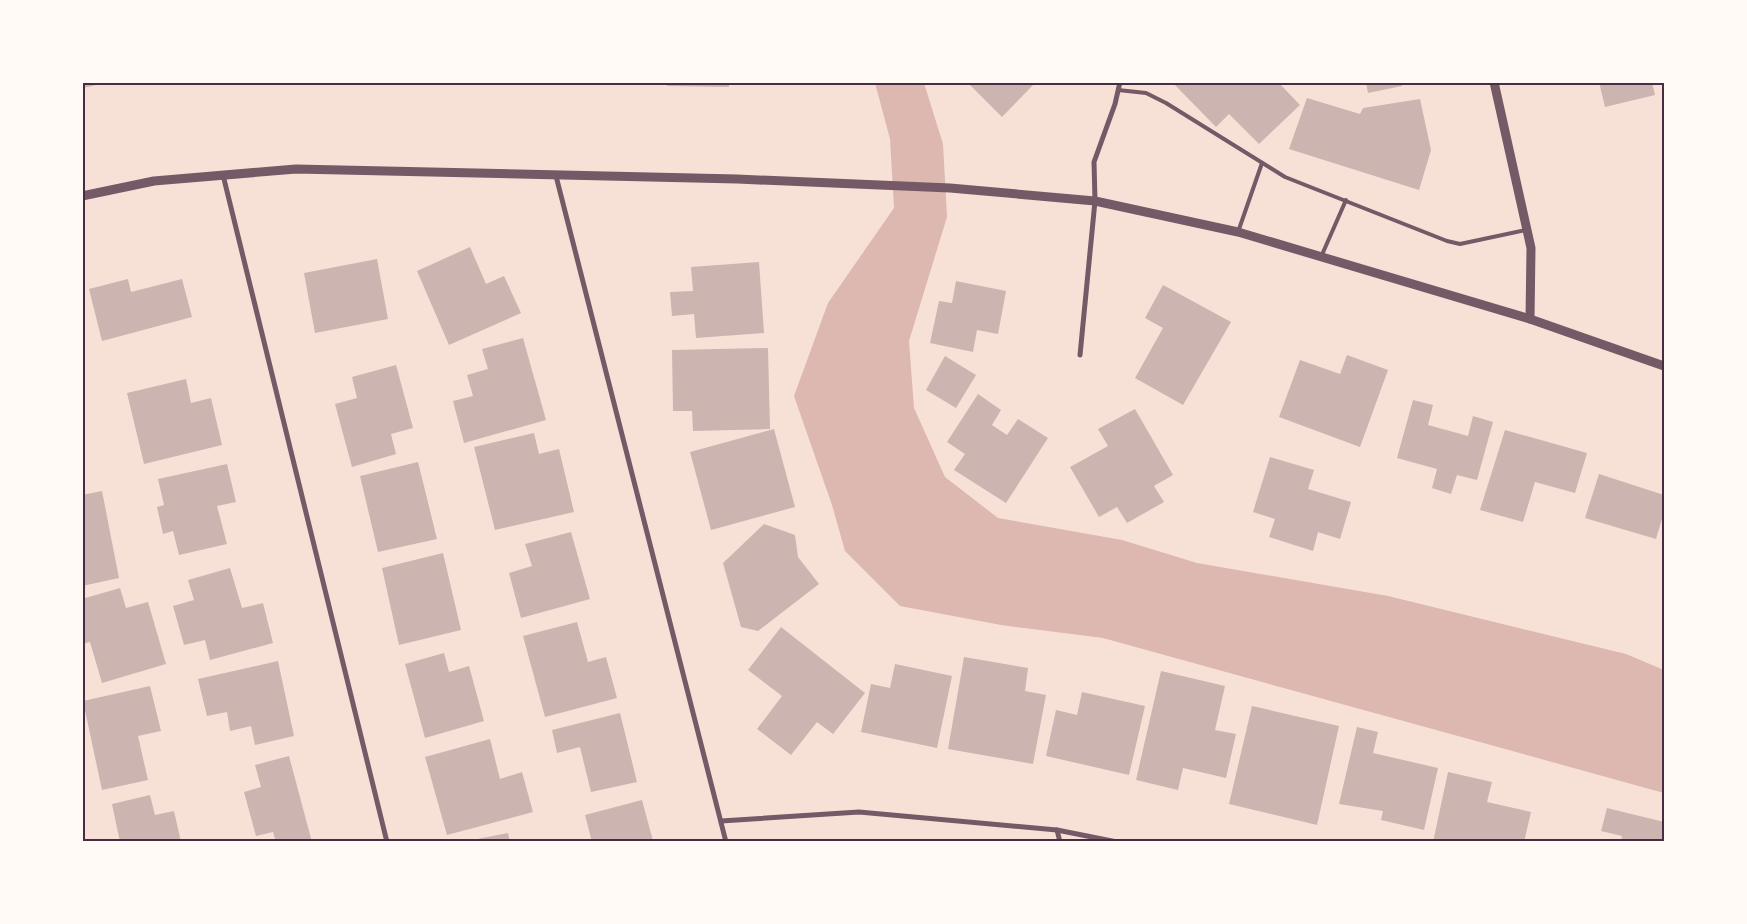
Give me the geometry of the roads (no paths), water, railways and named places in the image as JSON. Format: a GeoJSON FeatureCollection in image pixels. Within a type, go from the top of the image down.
{"type":"FeatureCollection","features":[{"type":"Feature","properties":{"kind":"street"},"geometry":{"type":"LineString","coordinates":[[1080,355],[1095,200],[1094,162],[1120,82]]}},
{"type":"Feature","properties":{"kind":"street"},"geometry":{"type":"LineString","coordinates":[[1494,82],[1531,248],[1530,319]]}},
{"type":"Feature","properties":{"kind":"street"},"geometry":{"type":"LineString","coordinates":[[82,196],[154,181],[296,169],[737,179],[950,188],[1095,200],[1238,232],[1530,319],[1664,366]]}},
{"type":"Feature","properties":{"kind":"street"},"geometry":{"type":"LineString","coordinates":[[223,174],[386,842]]}},
{"type":"Feature","properties":{"kind":"street"},"geometry":{"type":"LineString","coordinates":[[556,176],[726,842]]}},
{"type":"Feature","properties":{"kind":"street"},"geometry":{"type":"LineString","coordinates":[[721,821],[859,812],[1058,830],[1117,842]]}},
{"type":"Feature","properties":{"kind":"street"},"geometry":{"type":"LineString","coordinates":[[1058,830],[1060,842]]}},
{"type":"Feature","properties":{"kind":"lane"},"geometry":{"type":"LineString","coordinates":[[1118,90],[1146,93],[1166,102],[1285,176],[1447,241],[1460,244],[1527,230]]}},
{"type":"Feature","properties":{"kind":"lane"},"geometry":{"type":"LineString","coordinates":[[1238,232],[1262,163]]}},
{"type":"Feature","properties":{"kind":"lane"},"geometry":{"type":"LineString","coordinates":[[1321,257],[1346,200]]}}]}
